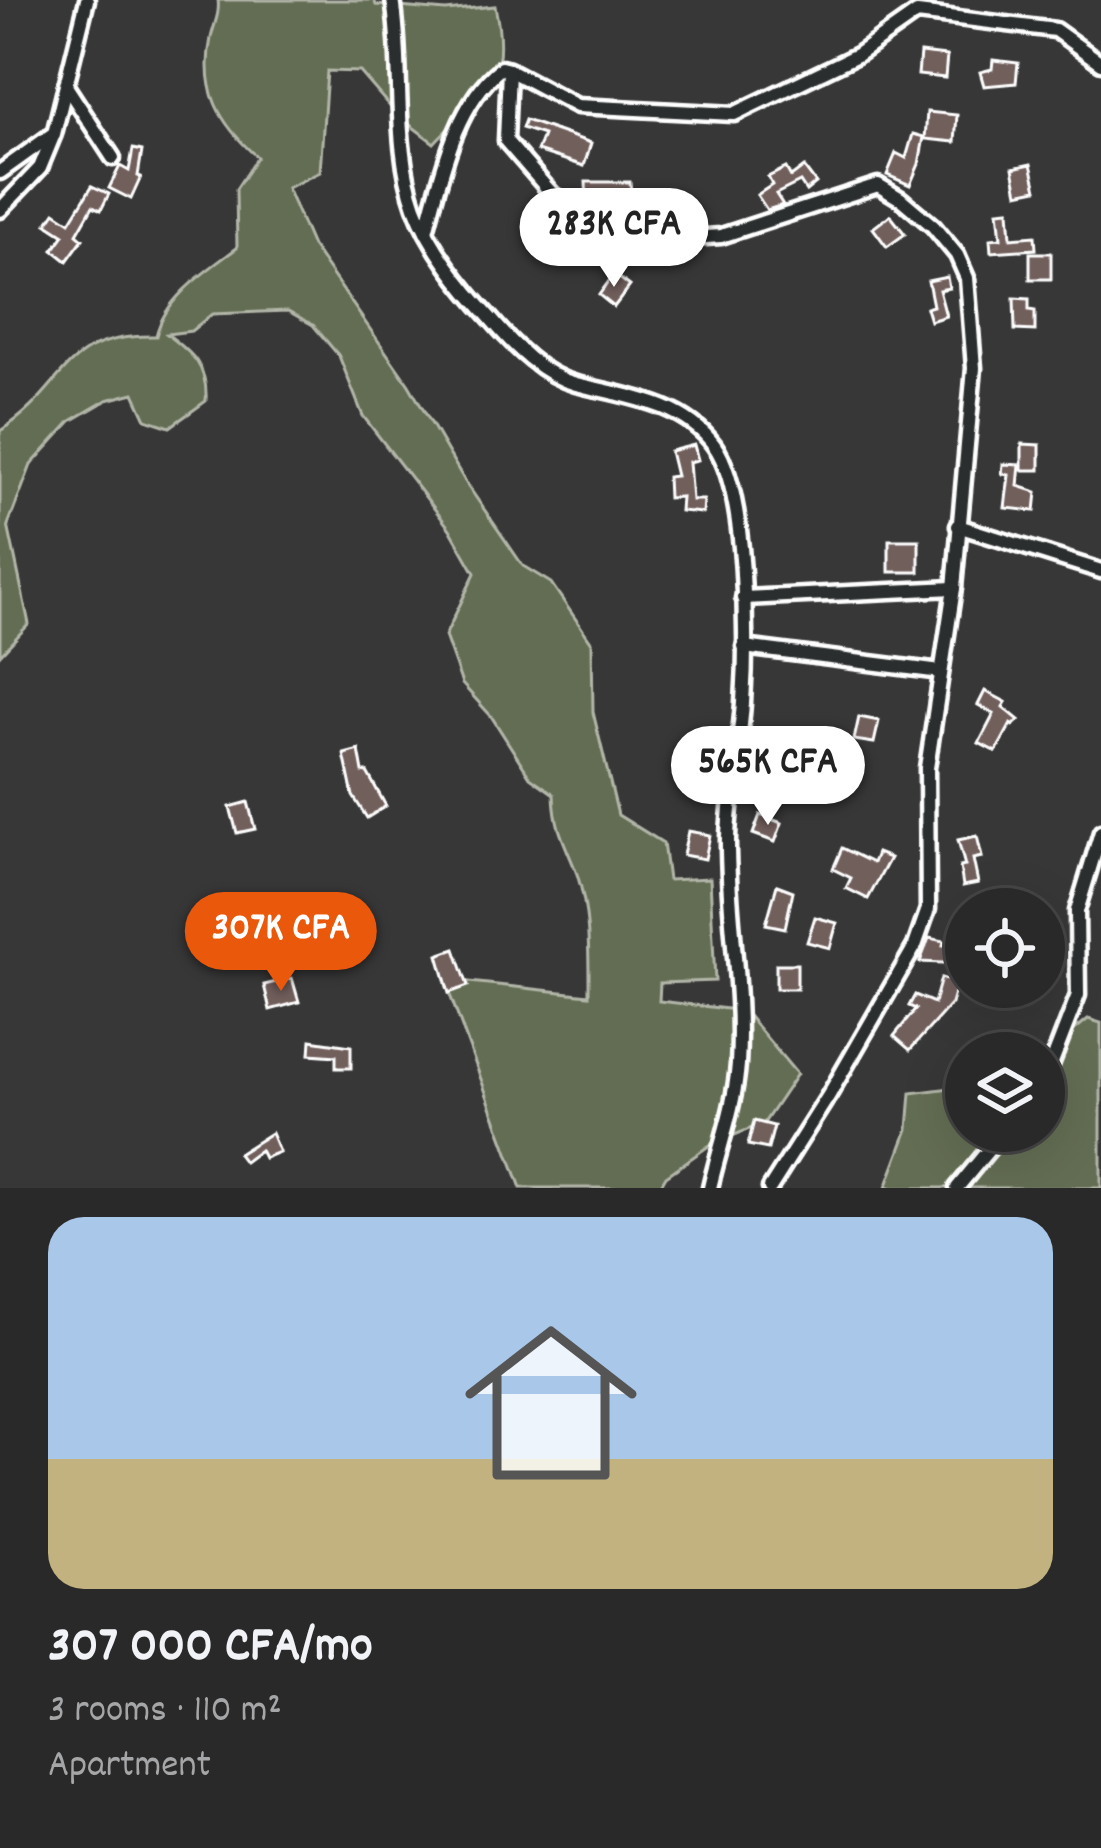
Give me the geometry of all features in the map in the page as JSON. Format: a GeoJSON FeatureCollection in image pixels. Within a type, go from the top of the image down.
{"type":"FeatureCollection","features":[{"type":"Feature","properties":{"kind":"street"},"geometry":{"type":"LineString","coordinates":[[0,210],[40,168],[54,134],[87,0]]}},
{"type":"Feature","properties":{"kind":"street"},"geometry":{"type":"LineString","coordinates":[[393,0],[408,179],[426,231],[467,292],[550,374],[669,410],[696,424],[729,473],[738,527],[744,647],[743,701],[728,834],[739,971],[738,1066],[710,1188]]}},
{"type":"Feature","properties":{"kind":"street"},"geometry":{"type":"LineString","coordinates":[[426,231],[440,180],[471,105],[497,70],[509,70],[577,106],[734,114],[857,56],[917,13],[1055,30],[1101,63]]}},
{"type":"Feature","properties":{"kind":"street"},"geometry":{"type":"LineString","coordinates":[[509,70],[506,141],[554,195],[632,242],[721,236],[878,185],[933,226],[957,255],[967,278],[974,368],[954,587],[927,768],[928,909],[915,946],[830,1095],[770,1188]]}},
{"type":"Feature","properties":{"kind":"street"},"geometry":{"type":"LineString","coordinates":[[66,86],[113,158]]}},
{"type":"Feature","properties":{"kind":"street"},"geometry":{"type":"LineString","coordinates":[[0,172],[54,134]]}},
{"type":"Feature","properties":{"kind":"street"},"geometry":{"type":"LineString","coordinates":[[958,526],[1101,572]]}},
{"type":"Feature","properties":{"kind":"street"},"geometry":{"type":"LineString","coordinates":[[742,598],[954,587]]}},
{"type":"Feature","properties":{"kind":"street"},"geometry":{"type":"LineString","coordinates":[[744,647],[940,672]]}},
{"type":"Feature","properties":{"kind":"street"},"geometry":{"type":"LineString","coordinates":[[1064,1032],[1078,995],[1077,911],[1101,832]]}},
{"type":"Feature","properties":{"kind":"street"},"geometry":{"type":"LineString","coordinates":[[957,1188],[987,1152]]}},
{"type":"Feature","properties":{"kind":"green space"},"geometry":{"type":"Polygon","coordinates":[[[218,0],[374,0],[376,5],[446,11],[495,6],[500,54],[496,71],[479,97],[434,143],[397,115],[360,72],[327,71],[320,172],[287,188],[312,246],[409,385],[466,483],[523,566],[551,583],[592,643],[593,712],[618,815],[663,843],[668,880],[710,878],[715,981],[660,983],[659,1001],[744,1011],[797,1074],[764,1123],[710,1145],[666,1176],[659,1188],[521,1188],[446,984],[451,980],[589,995],[581,889],[559,827],[554,794],[530,777],[491,716],[462,684],[445,636],[475,573],[450,529],[363,416],[339,356],[313,325],[288,311],[212,314],[191,331],[167,334],[197,361],[206,401],[170,427],[146,419],[134,393],[107,400],[71,421],[31,465],[8,525],[29,624],[0,655],[0,431],[82,354],[124,338],[156,336],[177,297],[237,248],[236,189],[257,157],[223,118],[211,90],[208,57],[218,0]]]}},
{"type":"Feature","properties":{"kind":"green space"},"geometry":{"type":"Polygon","coordinates":[[[1088,1019],[1101,1023],[1101,1188],[886,1188],[908,1129],[911,1093],[945,1089],[945,1152],[1065,1152],[1065,1038],[1088,1019]]]}},
{"type":"Feature","properties":{"kind":"building"},"geometry":{"type":"Polygon","coordinates":[[[920,53],[947,56],[945,78],[918,75],[920,53]]]}},
{"type":"Feature","properties":{"kind":"building"},"geometry":{"type":"Polygon","coordinates":[[[993,60],[1018,63],[1016,83],[984,86],[980,72],[992,69],[993,60]]]}},
{"type":"Feature","properties":{"kind":"building"},"geometry":{"type":"Polygon","coordinates":[[[927,112],[957,115],[955,142],[925,139],[927,112]]]}},
{"type":"Feature","properties":{"kind":"building"},"geometry":{"type":"Polygon","coordinates":[[[525,120],[591,143],[584,166],[537,151],[543,135],[522,128],[525,120]]]}},
{"type":"Feature","properties":{"kind":"building"},"geometry":{"type":"Polygon","coordinates":[[[913,134],[924,137],[910,185],[887,175],[896,153],[906,158],[913,134]]]}},
{"type":"Feature","properties":{"kind":"building"},"geometry":{"type":"Polygon","coordinates":[[[133,149],[142,151],[141,177],[131,199],[109,188],[120,166],[129,171],[133,149]]]}},
{"type":"Feature","properties":{"kind":"building"},"geometry":{"type":"Polygon","coordinates":[[[1031,164],[1037,189],[1018,193],[1013,168],[1031,164]]]}},
{"type":"Feature","properties":{"kind":"building"},"geometry":{"type":"Polygon","coordinates":[[[804,167],[816,183],[806,191],[800,182],[776,194],[783,205],[767,210],[757,195],[772,185],[768,177],[786,168],[791,177],[804,167]]]}},
{"type":"Feature","properties":{"kind":"building"},"geometry":{"type":"Polygon","coordinates":[[[586,182],[630,182],[632,204],[593,208],[587,204],[586,182]]]}},
{"type":"Feature","properties":{"kind":"building"},"geometry":{"type":"Polygon","coordinates":[[[92,186],[109,194],[101,210],[93,206],[77,234],[83,239],[67,261],[53,250],[64,235],[47,224],[55,212],[70,222],[92,186]]]}},
{"type":"Feature","properties":{"kind":"building"},"geometry":{"type":"Polygon","coordinates":[[[1009,210],[1011,238],[1035,236],[1036,249],[991,252],[990,239],[1001,238],[998,211],[1009,210]]]}},
{"type":"Feature","properties":{"kind":"building"},"geometry":{"type":"Polygon","coordinates":[[[890,215],[905,234],[887,247],[873,228],[890,215]]]}},
{"type":"Feature","properties":{"kind":"building"},"geometry":{"type":"Polygon","coordinates":[[[1030,253],[1051,253],[1051,279],[1030,279],[1030,253]]]}},
{"type":"Feature","properties":{"kind":"building"},"geometry":{"type":"Polygon","coordinates":[[[614,274],[630,286],[614,307],[599,295],[614,274]]]}},
{"type":"Feature","properties":{"kind":"building"},"geometry":{"type":"Polygon","coordinates":[[[947,277],[949,288],[939,290],[946,316],[930,321],[926,308],[933,306],[928,281],[947,277]]]}},
{"type":"Feature","properties":{"kind":"building"},"geometry":{"type":"Polygon","coordinates":[[[1014,298],[1029,299],[1029,310],[1035,311],[1035,331],[1015,330],[1014,298]]]}},
{"type":"Feature","properties":{"kind":"building"},"geometry":{"type":"Polygon","coordinates":[[[1022,444],[1040,445],[1040,470],[1022,470],[1022,444]]]}},
{"type":"Feature","properties":{"kind":"building"},"geometry":{"type":"Polygon","coordinates":[[[694,445],[698,460],[689,462],[692,500],[704,500],[703,513],[680,511],[681,497],[668,498],[667,477],[676,476],[670,451],[694,445]]]}},
{"type":"Feature","properties":{"kind":"building"},"geometry":{"type":"Polygon","coordinates":[[[1003,464],[1020,465],[1018,486],[1037,492],[1035,511],[1005,508],[1009,475],[1002,474],[1003,464]]]}},
{"type":"Feature","properties":{"kind":"building"},"geometry":{"type":"Polygon","coordinates":[[[889,540],[919,540],[919,572],[889,572],[889,540]]]}},
{"type":"Feature","properties":{"kind":"building"},"geometry":{"type":"Polygon","coordinates":[[[985,691],[1006,702],[1003,707],[1019,720],[1011,724],[996,752],[979,743],[994,714],[978,705],[985,691]]]}},
{"type":"Feature","properties":{"kind":"building"},"geometry":{"type":"Polygon","coordinates":[[[859,717],[879,721],[874,743],[854,740],[859,717]]]}},
{"type":"Feature","properties":{"kind":"building"},"geometry":{"type":"Polygon","coordinates":[[[359,750],[363,772],[386,806],[367,818],[353,796],[344,754],[359,750]]]}},
{"type":"Feature","properties":{"kind":"building"},"geometry":{"type":"Polygon","coordinates":[[[248,802],[255,829],[237,833],[230,807],[248,802]]]}},
{"type":"Feature","properties":{"kind":"building"},"geometry":{"type":"Polygon","coordinates":[[[760,815],[782,823],[775,842],[753,834],[760,815]]]}},
{"type":"Feature","properties":{"kind":"building"},"geometry":{"type":"Polygon","coordinates":[[[688,831],[710,835],[705,859],[683,855],[688,831]]]}},
{"type":"Feature","properties":{"kind":"building"},"geometry":{"type":"Polygon","coordinates":[[[977,836],[982,857],[973,859],[978,883],[963,886],[960,867],[965,866],[958,840],[977,836]]]}},
{"type":"Feature","properties":{"kind":"building"},"geometry":{"type":"Polygon","coordinates":[[[842,848],[873,863],[877,853],[890,858],[868,899],[846,888],[851,878],[833,869],[842,848]]]}},
{"type":"Feature","properties":{"kind":"building"},"geometry":{"type":"Polygon","coordinates":[[[777,885],[793,891],[785,928],[766,924],[777,885]]]}},
{"type":"Feature","properties":{"kind":"building"},"geometry":{"type":"Polygon","coordinates":[[[815,917],[837,923],[830,948],[807,942],[815,917]]]}},
{"type":"Feature","properties":{"kind":"building"},"geometry":{"type":"Polygon","coordinates":[[[929,938],[944,941],[945,963],[920,962],[929,938]]]}},
{"type":"Feature","properties":{"kind":"building"},"geometry":{"type":"Polygon","coordinates":[[[455,949],[468,986],[449,993],[438,955],[455,949]]]}},
{"type":"Feature","properties":{"kind":"building"},"geometry":{"type":"Polygon","coordinates":[[[776,964],[797,964],[797,989],[776,989],[776,964]]]}},
{"type":"Feature","properties":{"kind":"building"},"geometry":{"type":"Polygon","coordinates":[[[292,978],[299,1002],[270,1010],[264,985],[292,978]]]}},
{"type":"Feature","properties":{"kind":"building"},"geometry":{"type":"Polygon","coordinates":[[[941,978],[945,979],[947,1008],[910,1050],[894,1036],[916,1009],[909,1006],[915,995],[934,1003],[941,978]]]}},
{"type":"Feature","properties":{"kind":"building"},"geometry":{"type":"Polygon","coordinates":[[[311,1040],[351,1046],[351,1068],[336,1068],[336,1056],[310,1054],[311,1040]]]}},
{"type":"Feature","properties":{"kind":"building"},"geometry":{"type":"Polygon","coordinates":[[[754,1121],[774,1126],[768,1149],[748,1145],[754,1121]]]}},
{"type":"Feature","properties":{"kind":"building"},"geometry":{"type":"Polygon","coordinates":[[[271,1133],[279,1152],[264,1158],[260,1150],[244,1162],[238,1154],[271,1133]]]}}]}
